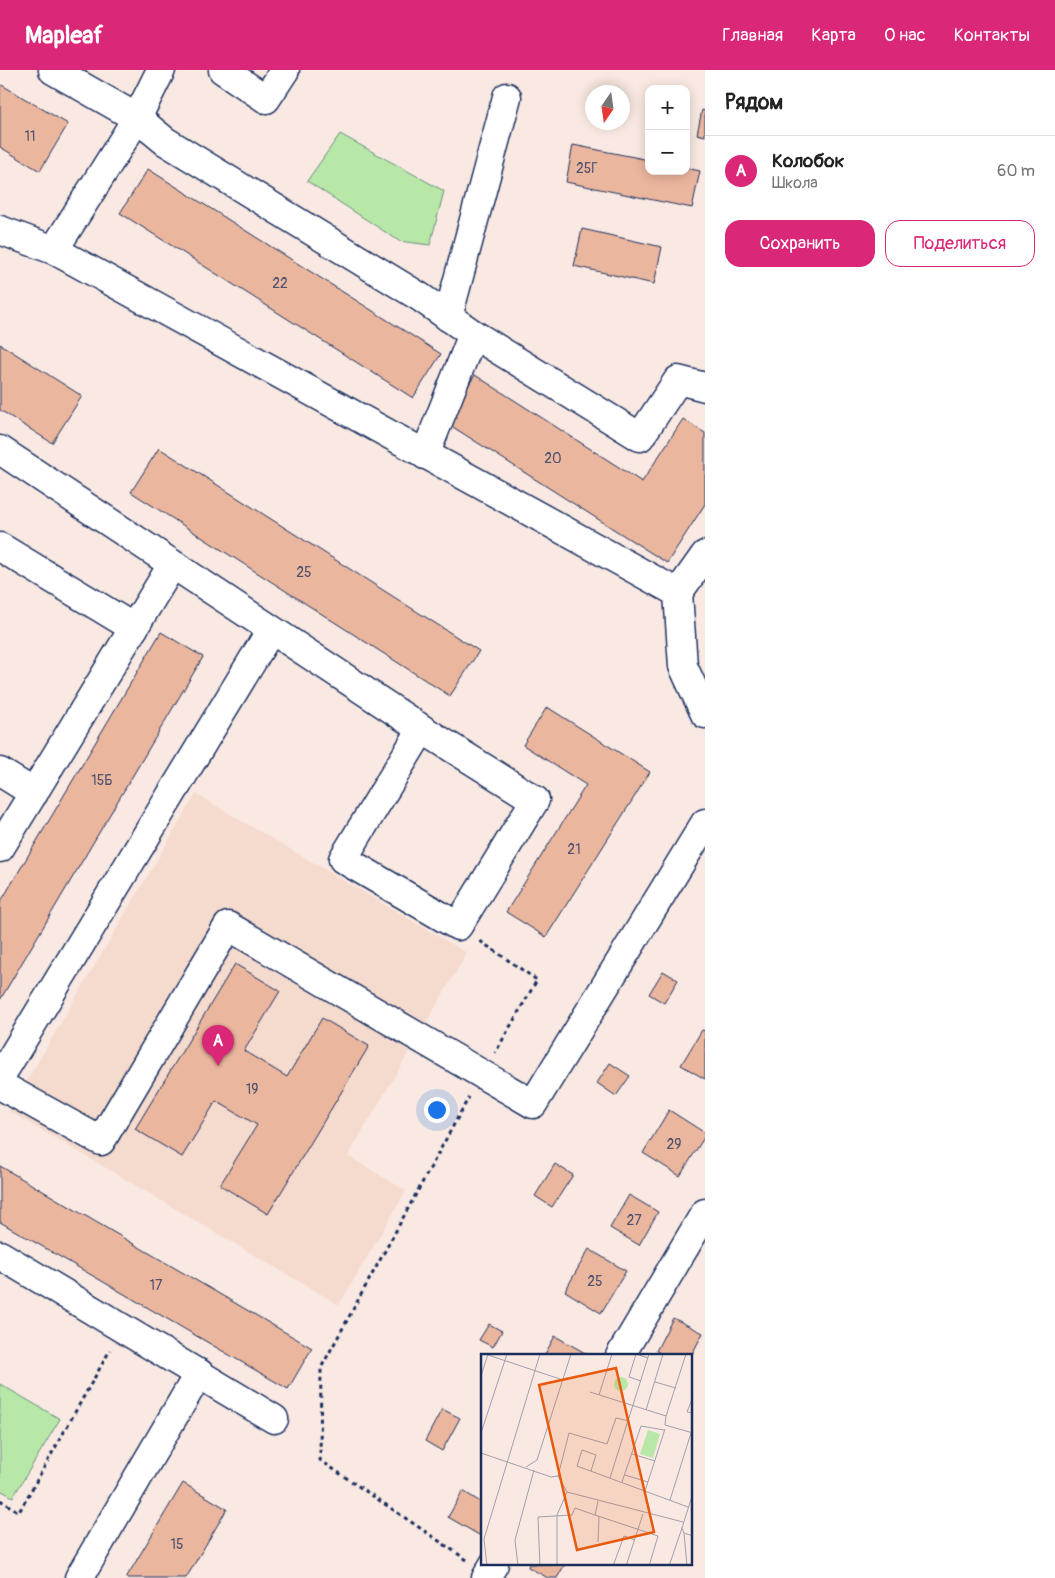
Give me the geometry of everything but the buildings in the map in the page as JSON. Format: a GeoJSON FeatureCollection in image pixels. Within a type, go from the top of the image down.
{"type":"FeatureCollection","features":[{"type":"Feature","properties":{"kind":"street"},"geometry":{"type":"LineString","coordinates":[[53,70],[137,118],[165,141],[420,297],[473,334],[640,437],[678,380],[705,387]]}},
{"type":"Feature","properties":{"kind":"street"},"geometry":{"type":"LineString","coordinates":[[54,250],[137,118],[161,70]]}},
{"type":"Feature","properties":{"kind":"street"},"geometry":{"type":"LineString","coordinates":[[223,70],[266,98],[285,70]]}},
{"type":"Feature","properties":{"kind":"street"},"geometry":{"type":"LineString","coordinates":[[448,317],[507,97]]}},
{"type":"Feature","properties":{"kind":"street"},"geometry":{"type":"LineString","coordinates":[[0,230],[54,250],[678,593]]}},
{"type":"Feature","properties":{"kind":"street"},"geometry":{"type":"LineString","coordinates":[[425,455],[473,334]]}},
{"type":"Feature","properties":{"kind":"street"},"geometry":{"type":"LineString","coordinates":[[0,450],[422,730],[535,800],[458,926],[342,859],[422,730]]}},
{"type":"Feature","properties":{"kind":"street"},"geometry":{"type":"LineString","coordinates":[[0,547],[134,628]]}},
{"type":"Feature","properties":{"kind":"street"},"geometry":{"type":"LineString","coordinates":[[705,555],[678,593],[682,666],[705,714]]}},
{"type":"Feature","properties":{"kind":"street"},"geometry":{"type":"LineString","coordinates":[[0,848],[172,565]]}},
{"type":"Feature","properties":{"kind":"street"},"geometry":{"type":"LineString","coordinates":[[0,1077],[271,630]]}},
{"type":"Feature","properties":{"kind":"street"},"geometry":{"type":"LineString","coordinates":[[0,772],[34,792]]}},
{"type":"Feature","properties":{"kind":"street"},"geometry":{"type":"LineString","coordinates":[[0,1085],[101,1141],[228,926],[533,1104],[705,823]]}},
{"type":"Feature","properties":{"kind":"street"},"geometry":{"type":"LineString","coordinates":[[621,1354],[705,1213]]}},
{"type":"Feature","properties":{"kind":"street"},"geometry":{"type":"LineString","coordinates":[[0,1255],[274,1419]]}},
{"type":"Feature","properties":{"kind":"street"},"geometry":{"type":"LineString","coordinates":[[79,1578],[199,1373]]}},
{"type":"Feature","properties":{"kind":"path"},"geometry":{"type":"LineString","coordinates":[[458,926],[537,980],[494,1054]]}},
{"type":"Feature","properties":{"kind":"path"},"geometry":{"type":"LineString","coordinates":[[471,1095],[320,1368],[320,1460],[490,1574]]}},
{"type":"Feature","properties":{"kind":"path"},"geometry":{"type":"LineString","coordinates":[[0,1500],[19,1512],[123,1328]]}},
{"type":"Feature","properties":{"kind":"shaded area"},"geometry":{"type":"Polygon","coordinates":[[[196,794],[467,953],[348,1156],[406,1191],[339,1305],[9,1111],[196,794]]]}},
{"type":"Feature","properties":{"kind":"green space"},"geometry":{"type":"Polygon","coordinates":[[[340,134],[444,191],[430,245],[399,241],[307,181],[340,134]]]}},
{"type":"Feature","properties":{"kind":"green space"},"geometry":{"type":"Polygon","coordinates":[[[0,1384],[60,1419],[13,1497],[0,1490],[0,1384]]]}},
{"type":"Feature","properties":{"kind":"place","name":"Колобок"},"geometry":{"type":"Point","coordinates":[218,1066]}}]}
